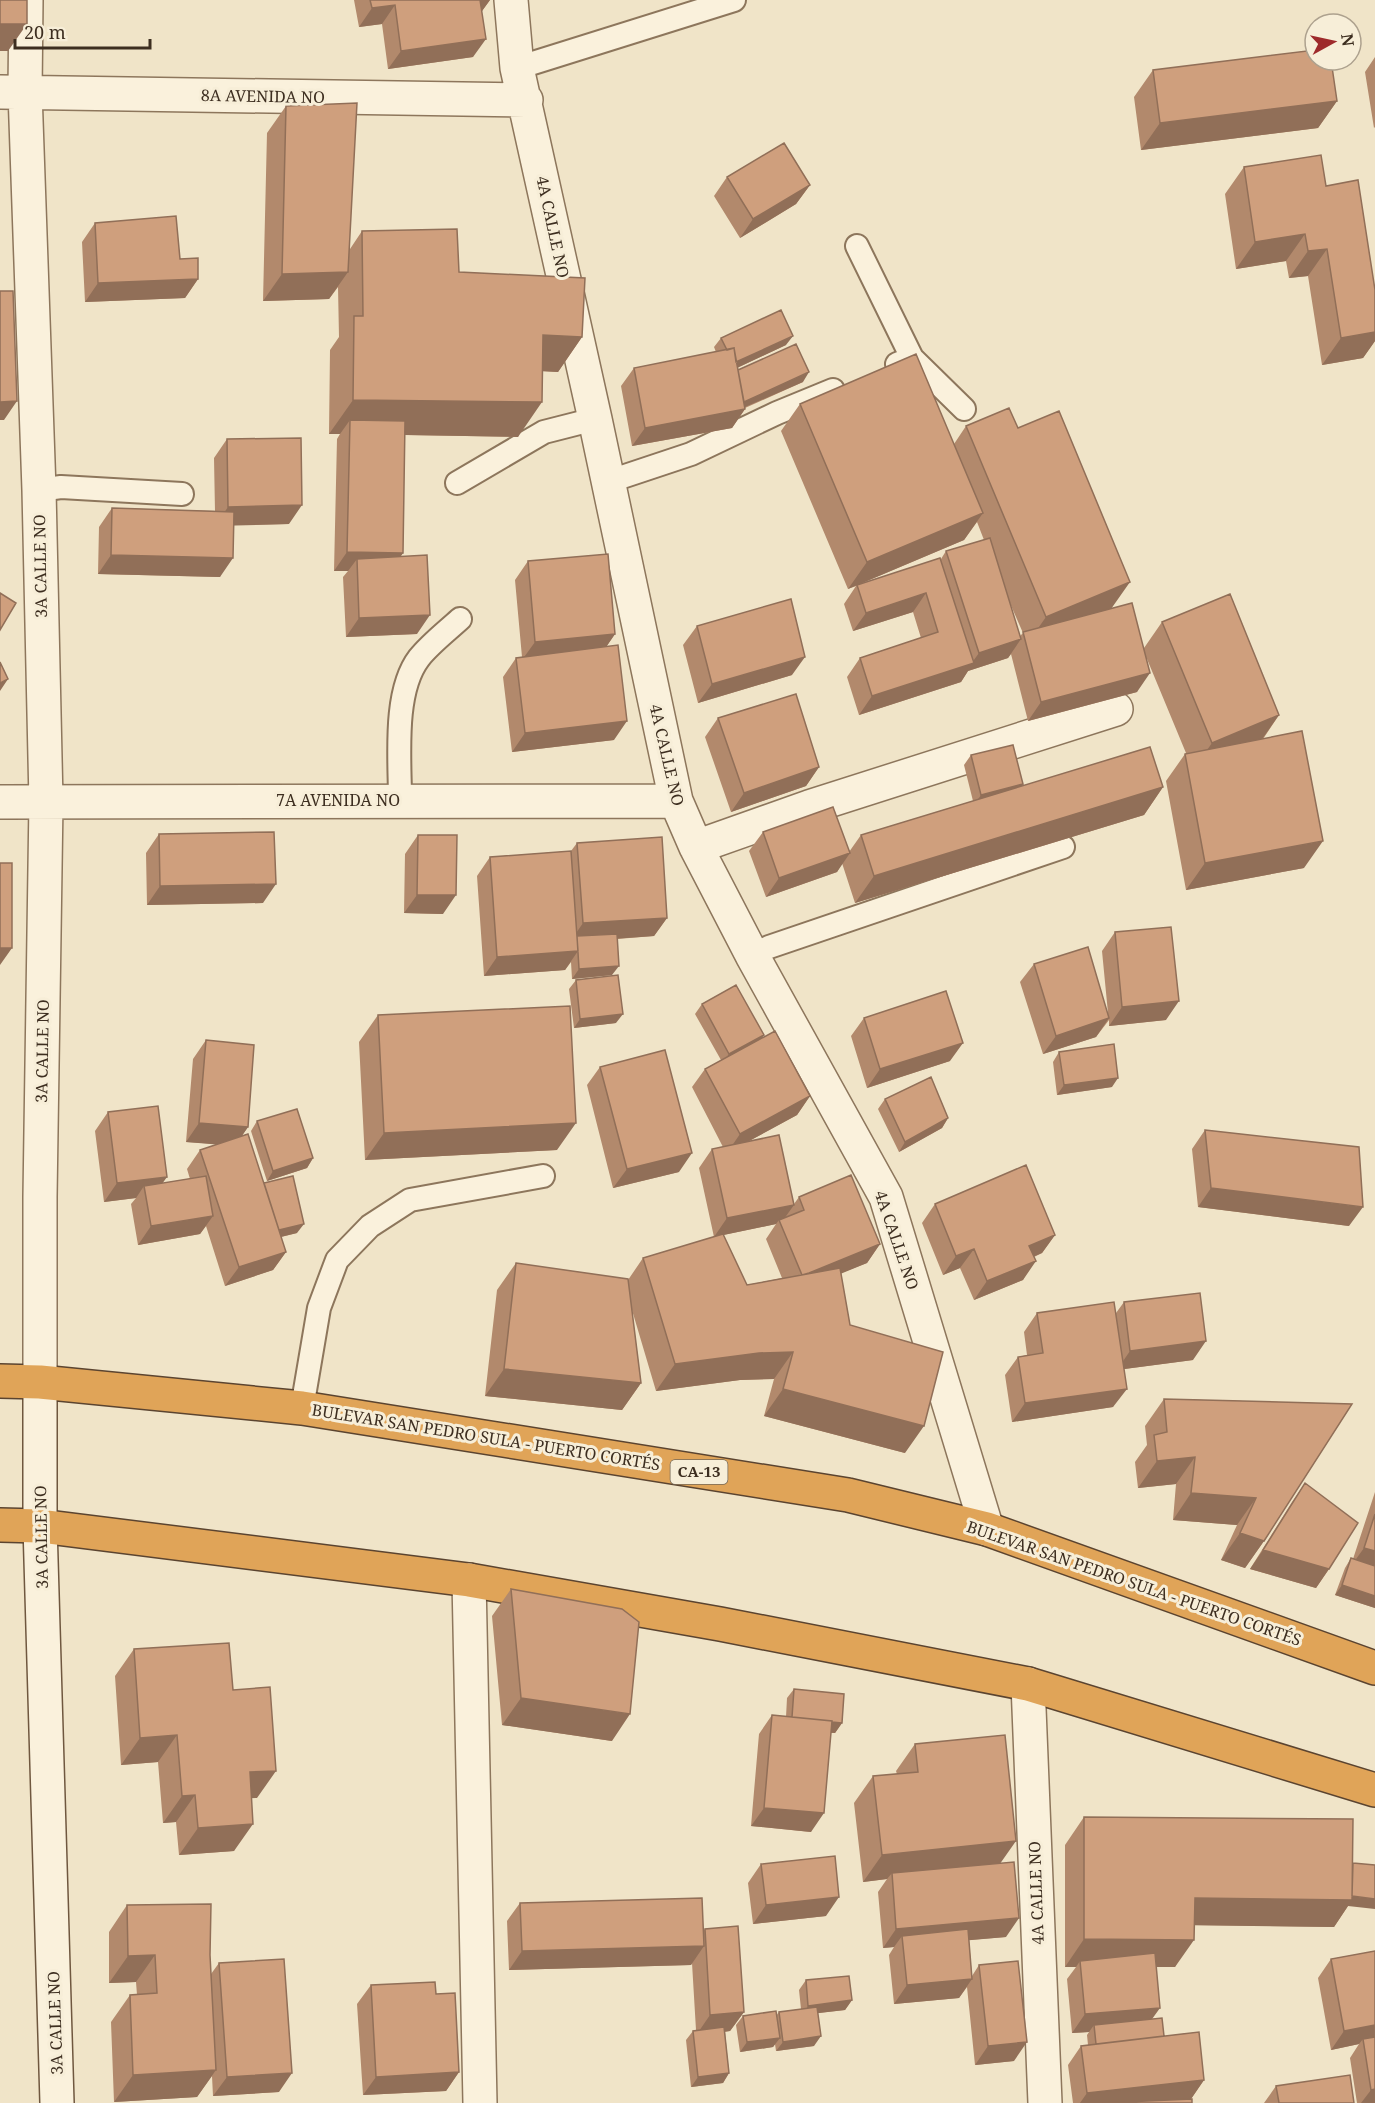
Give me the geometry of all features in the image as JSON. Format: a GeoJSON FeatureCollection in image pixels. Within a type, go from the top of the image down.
{"type":"FeatureCollection","features":[{"type":"Feature","properties":{"kind":"highway","name":"BULEVAR SAN PEDRO SULA - PUERTO CORTÉS"},"geometry":{"type":"LineString","coordinates":[[0,1381],[40,1382],[303,1408],[848,1495],[987,1529],[1375,1668]]}},
{"type":"Feature","properties":{"kind":"highway"},"geometry":{"type":"LineString","coordinates":[[0,1525],[40,1527],[469,1580],[720,1624],[1028,1684],[1375,1790]]}},
{"type":"Feature","properties":{"kind":"street","name":"3A CALLE NO"},"geometry":{"type":"LineString","coordinates":[[26,0],[13,92],[39,490],[46,802],[40,1197],[40,1527],[57,2103]]}},
{"type":"Feature","properties":{"kind":"street","name":"4A CALLE NO"},"geometry":{"type":"LineString","coordinates":[[511,0],[517,68],[526,100],[676,801],[696,847],[752,955],[886,1197],[987,1529]]}},
{"type":"Feature","properties":{"kind":"street","name":"8A AVENIDA NO"},"geometry":{"type":"LineString","coordinates":[[13,92],[526,100]]}},
{"type":"Feature","properties":{"kind":"street"},"geometry":{"type":"LineString","coordinates":[[696,847],[808,807],[1116,709]]}},
{"type":"Feature","properties":{"kind":"street","name":"7A AVENIDA NO"},"geometry":{"type":"LineString","coordinates":[[0,802],[676,801]]}},
{"type":"Feature","properties":{"kind":"street"},"geometry":{"type":"LineString","coordinates":[[469,1580],[480,2103]]}},
{"type":"Feature","properties":{"kind":"street","name":"4A CALLE NO"},"geometry":{"type":"LineString","coordinates":[[1028,1684],[1045,2103]]}},
{"type":"Feature","properties":{"kind":"lane"},"geometry":{"type":"LineString","coordinates":[[517,68],[734,0]]}},
{"type":"Feature","properties":{"kind":"lane"},"geometry":{"type":"LineString","coordinates":[[857,246],[912,358],[964,409]]}},
{"type":"Feature","properties":{"kind":"lane"},"geometry":{"type":"LineString","coordinates":[[607,482],[691,453],[777,413],[912,358]]}},
{"type":"Feature","properties":{"kind":"lane"},"geometry":{"type":"LineString","coordinates":[[458,483],[544,432],[595,419]]}},
{"type":"Feature","properties":{"kind":"lane"},"geometry":{"type":"LineString","coordinates":[[39,490],[61,487],[182,494]]}},
{"type":"Feature","properties":{"kind":"lane"},"geometry":{"type":"LineString","coordinates":[[400,800],[400,729],[404,691],[418,659],[460,619]]}},
{"type":"Feature","properties":{"kind":"lane"},"geometry":{"type":"LineString","coordinates":[[752,955],[769,946],[1063,846]]}},
{"type":"Feature","properties":{"kind":"lane"},"geometry":{"type":"LineString","coordinates":[[303,1408],[322,1298],[337,1260],[370,1226],[410,1200],[543,1176]]}},
{"type":"Feature","properties":{"kind":"building"},"geometry":{"type":"Polygon","coordinates":[[[0,0],[27,0],[27,24],[0,24],[0,0]]]}},
{"type":"Feature","properties":{"kind":"building"},"geometry":{"type":"Polygon","coordinates":[[[370,0],[480,0],[486,39],[401,51],[395,5],[372,8],[370,0]]]}},
{"type":"Feature","properties":{"kind":"building"},"geometry":{"type":"Polygon","coordinates":[[[1303,51],[1303,72],[1333,72],[1337,101],[1160,123],[1153,70],[1303,51]]]}},
{"type":"Feature","properties":{"kind":"building"},"geometry":{"type":"Polygon","coordinates":[[[357,103],[348,272],[282,274],[286,106],[357,103]]]}},
{"type":"Feature","properties":{"kind":"building"},"geometry":{"type":"Polygon","coordinates":[[[784,143],[810,185],[753,219],[727,177],[784,143]]]}},
{"type":"Feature","properties":{"kind":"building"},"geometry":{"type":"Polygon","coordinates":[[[1321,155],[1326,186],[1358,180],[1375,290],[1375,332],[1341,338],[1327,249],[1308,251],[1305,234],[1255,242],[1244,167],[1321,155]]]}},
{"type":"Feature","properties":{"kind":"building"},"geometry":{"type":"Polygon","coordinates":[[[176,216],[180,259],[198,258],[198,279],[98,283],[95,223],[176,216]]]}},
{"type":"Feature","properties":{"kind":"building"},"geometry":{"type":"Polygon","coordinates":[[[457,229],[459,272],[585,278],[582,337],[543,335],[542,402],[353,400],[354,316],[363,316],[362,231],[457,229]]]}},
{"type":"Feature","properties":{"kind":"building"},"geometry":{"type":"Polygon","coordinates":[[[0,291],[13,291],[17,401],[0,402],[0,291]]]}},
{"type":"Feature","properties":{"kind":"building"},"geometry":{"type":"Polygon","coordinates":[[[781,310],[793,336],[736,362],[734,348],[727,350],[721,338],[781,310]]]}},
{"type":"Feature","properties":{"kind":"building"},"geometry":{"type":"Polygon","coordinates":[[[796,344],[809,372],[744,402],[738,370],[796,344]]]}},
{"type":"Feature","properties":{"kind":"building"},"geometry":{"type":"Polygon","coordinates":[[[734,348],[745,409],[645,428],[634,368],[734,348]]]}},
{"type":"Feature","properties":{"kind":"building"},"geometry":{"type":"Polygon","coordinates":[[[916,354],[983,513],[867,562],[800,404],[916,354]]]}},
{"type":"Feature","properties":{"kind":"building"},"geometry":{"type":"Polygon","coordinates":[[[1009,408],[1018,428],[1059,411],[1130,582],[1046,617],[966,426],[1009,408]]]}},
{"type":"Feature","properties":{"kind":"building"},"geometry":{"type":"Polygon","coordinates":[[[350,420],[405,421],[403,553],[347,552],[350,420]]]}},
{"type":"Feature","properties":{"kind":"building"},"geometry":{"type":"Polygon","coordinates":[[[301,438],[302,505],[228,507],[227,439],[301,438]]]}},
{"type":"Feature","properties":{"kind":"building"},"geometry":{"type":"Polygon","coordinates":[[[112,508],[234,512],[233,558],[111,555],[112,508]]]}},
{"type":"Feature","properties":{"kind":"building"},"geometry":{"type":"Polygon","coordinates":[[[990,538],[1021,639],[979,653],[946,551],[990,538]]]}},
{"type":"Feature","properties":{"kind":"building"},"geometry":{"type":"Polygon","coordinates":[[[608,554],[615,634],[535,642],[528,561],[608,554]]]}},
{"type":"Feature","properties":{"kind":"building"},"geometry":{"type":"Polygon","coordinates":[[[427,555],[430,615],[359,618],[357,559],[427,555]]]}},
{"type":"Feature","properties":{"kind":"building"},"geometry":{"type":"Polygon","coordinates":[[[940,558],[974,663],[872,696],[860,658],[938,632],[926,593],[866,613],[857,585],[940,558]]]}},
{"type":"Feature","properties":{"kind":"building"},"geometry":{"type":"Polygon","coordinates":[[[0,593],[16,603],[0,630],[0,593]]]}},
{"type":"Feature","properties":{"kind":"building"},"geometry":{"type":"Polygon","coordinates":[[[1230,594],[1279,715],[1212,743],[1162,622],[1230,594]]]}},
{"type":"Feature","properties":{"kind":"building"},"geometry":{"type":"Polygon","coordinates":[[[791,599],[805,657],[712,684],[697,626],[791,599]]]}},
{"type":"Feature","properties":{"kind":"building"},"geometry":{"type":"Polygon","coordinates":[[[1132,603],[1150,673],[1041,702],[1023,632],[1132,603]]]}},
{"type":"Feature","properties":{"kind":"building"},"geometry":{"type":"Polygon","coordinates":[[[618,645],[627,721],[525,733],[516,658],[618,645]]]}},
{"type":"Feature","properties":{"kind":"building"},"geometry":{"type":"Polygon","coordinates":[[[0,662],[8,679],[0,683],[0,662]]]}},
{"type":"Feature","properties":{"kind":"building"},"geometry":{"type":"Polygon","coordinates":[[[796,694],[819,767],[744,793],[718,718],[796,694]]]}},
{"type":"Feature","properties":{"kind":"building"},"geometry":{"type":"Polygon","coordinates":[[[1302,731],[1323,841],[1205,863],[1185,754],[1302,731]]]}},
{"type":"Feature","properties":{"kind":"building"},"geometry":{"type":"Polygon","coordinates":[[[1013,745],[1023,784],[981,795],[971,755],[1013,745]]]}},
{"type":"Feature","properties":{"kind":"building"},"geometry":{"type":"Polygon","coordinates":[[[1150,747],[1163,787],[874,876],[861,835],[1150,747]]]}},
{"type":"Feature","properties":{"kind":"building"},"geometry":{"type":"Polygon","coordinates":[[[833,807],[850,853],[779,878],[763,832],[833,807]]]}},
{"type":"Feature","properties":{"kind":"building"},"geometry":{"type":"Polygon","coordinates":[[[274,832],[276,884],[160,886],[159,834],[274,832]]]}},
{"type":"Feature","properties":{"kind":"building"},"geometry":{"type":"Polygon","coordinates":[[[418,835],[457,835],[456,895],[417,895],[418,835]]]}},
{"type":"Feature","properties":{"kind":"building"},"geometry":{"type":"Polygon","coordinates":[[[662,837],[667,918],[583,923],[577,843],[662,837]]]}},
{"type":"Feature","properties":{"kind":"building"},"geometry":{"type":"Polygon","coordinates":[[[571,851],[578,951],[497,957],[490,857],[571,851]]]}},
{"type":"Feature","properties":{"kind":"building"},"geometry":{"type":"Polygon","coordinates":[[[0,863],[12,863],[12,948],[0,948],[0,863]]]}},
{"type":"Feature","properties":{"kind":"building"},"geometry":{"type":"Polygon","coordinates":[[[1171,927],[1179,1001],[1122,1007],[1115,932],[1171,927]]]}},
{"type":"Feature","properties":{"kind":"building"},"geometry":{"type":"Polygon","coordinates":[[[617,934],[619,966],[579,969],[577,936],[617,934]]]}},
{"type":"Feature","properties":{"kind":"building"},"geometry":{"type":"Polygon","coordinates":[[[1088,947],[1109,1018],[1056,1036],[1034,964],[1088,947]]]}},
{"type":"Feature","properties":{"kind":"building"},"geometry":{"type":"Polygon","coordinates":[[[618,975],[623,1014],[580,1019],[576,980],[618,975]]]}},
{"type":"Feature","properties":{"kind":"building"},"geometry":{"type":"Polygon","coordinates":[[[736,985],[764,1035],[729,1054],[702,1004],[736,985]]]}},
{"type":"Feature","properties":{"kind":"building"},"geometry":{"type":"Polygon","coordinates":[[[946,991],[963,1043],[880,1069],[864,1018],[946,991]]]}},
{"type":"Feature","properties":{"kind":"building"},"geometry":{"type":"Polygon","coordinates":[[[570,1006],[576,1123],[384,1133],[378,1015],[570,1006]]]}},
{"type":"Feature","properties":{"kind":"building"},"geometry":{"type":"Polygon","coordinates":[[[775,1031],[810,1096],[740,1134],[705,1069],[775,1031]]]}},
{"type":"Feature","properties":{"kind":"building"},"geometry":{"type":"Polygon","coordinates":[[[206,1040],[254,1045],[248,1127],[199,1123],[206,1040]]]}},
{"type":"Feature","properties":{"kind":"building"},"geometry":{"type":"Polygon","coordinates":[[[1114,1044],[1118,1078],[1064,1085],[1059,1052],[1114,1044]]]}},
{"type":"Feature","properties":{"kind":"building"},"geometry":{"type":"Polygon","coordinates":[[[665,1050],[692,1153],[627,1169],[600,1067],[665,1050]]]}},
{"type":"Feature","properties":{"kind":"building"},"geometry":{"type":"Polygon","coordinates":[[[931,1077],[948,1118],[905,1142],[885,1099],[931,1077]]]}},
{"type":"Feature","properties":{"kind":"building"},"geometry":{"type":"Polygon","coordinates":[[[158,1106],[167,1177],[117,1183],[108,1112],[158,1106]]]}},
{"type":"Feature","properties":{"kind":"building"},"geometry":{"type":"Polygon","coordinates":[[[297,1109],[313,1158],[273,1171],[257,1121],[297,1109]]]}},
{"type":"Feature","properties":{"kind":"building"},"geometry":{"type":"Polygon","coordinates":[[[1205,1130],[1359,1147],[1363,1207],[1211,1188],[1205,1130]]]}},
{"type":"Feature","properties":{"kind":"building"},"geometry":{"type":"Polygon","coordinates":[[[248,1134],[286,1252],[239,1267],[200,1150],[248,1134]]]}},
{"type":"Feature","properties":{"kind":"building"},"geometry":{"type":"Polygon","coordinates":[[[779,1135],[794,1205],[727,1218],[712,1149],[779,1135]]]}},
{"type":"Feature","properties":{"kind":"building"},"geometry":{"type":"Polygon","coordinates":[[[1026,1165],[1055,1235],[1029,1246],[1036,1261],[987,1281],[974,1249],[956,1256],[935,1204],[1026,1165]]]}},
{"type":"Feature","properties":{"kind":"building"},"geometry":{"type":"Polygon","coordinates":[[[851,1175],[880,1244],[802,1275],[779,1220],[804,1210],[799,1197],[851,1175]]]}},
{"type":"Feature","properties":{"kind":"building"},"geometry":{"type":"Polygon","coordinates":[[[206,1176],[213,1216],[151,1226],[144,1186],[206,1176]]]}},
{"type":"Feature","properties":{"kind":"building"},"geometry":{"type":"Polygon","coordinates":[[[293,1176],[304,1224],[279,1230],[264,1183],[293,1176]]]}},
{"type":"Feature","properties":{"kind":"building"},"geometry":{"type":"Polygon","coordinates":[[[723,1234],[747,1285],[840,1268],[850,1325],[943,1352],[924,1426],[783,1389],[793,1352],[759,1353],[675,1364],[643,1258],[723,1234]]]}},
{"type":"Feature","properties":{"kind":"building"},"geometry":{"type":"Polygon","coordinates":[[[516,1263],[628,1279],[641,1383],[504,1369],[516,1263]]]}},
{"type":"Feature","properties":{"kind":"building"},"geometry":{"type":"Polygon","coordinates":[[[1200,1293],[1206,1341],[1130,1351],[1124,1302],[1200,1293]]]}},
{"type":"Feature","properties":{"kind":"building"},"geometry":{"type":"Polygon","coordinates":[[[1114,1302],[1127,1389],[1025,1403],[1018,1357],[1043,1353],[1037,1313],[1114,1302]]]}},
{"type":"Feature","properties":{"kind":"building"},"geometry":{"type":"Polygon","coordinates":[[[1164,1399],[1352,1404],[1264,1541],[1240,1533],[1256,1498],[1191,1493],[1195,1457],[1157,1461],[1154,1435],[1167,1432],[1164,1399]]]}},
{"type":"Feature","properties":{"kind":"building"},"geometry":{"type":"Polygon","coordinates":[[[1305,1483],[1358,1523],[1329,1569],[1263,1550],[1305,1483]]]}},
{"type":"Feature","properties":{"kind":"building"},"geometry":{"type":"Polygon","coordinates":[[[1375,1514],[1375,1551],[1364,1548],[1375,1514]]]}},
{"type":"Feature","properties":{"kind":"building"},"geometry":{"type":"Polygon","coordinates":[[[1351,1558],[1375,1566],[1375,1596],[1342,1585],[1351,1558]]]}},
{"type":"Feature","properties":{"kind":"building"},"geometry":{"type":"Polygon","coordinates":[[[511,1589],[622,1609],[639,1622],[630,1714],[521,1698],[511,1589]]]}},
{"type":"Feature","properties":{"kind":"building"},"geometry":{"type":"Polygon","coordinates":[[[229,1643],[233,1690],[270,1687],[276,1771],[250,1772],[253,1824],[198,1828],[195,1795],[182,1796],[177,1735],[140,1738],[134,1649],[229,1643]]]}},
{"type":"Feature","properties":{"kind":"building"},"geometry":{"type":"Polygon","coordinates":[[[794,1689],[844,1694],[842,1723],[792,1717],[794,1689]]]}},
{"type":"Feature","properties":{"kind":"building"},"geometry":{"type":"Polygon","coordinates":[[[772,1715],[832,1721],[824,1813],[764,1808],[772,1715]]]}},
{"type":"Feature","properties":{"kind":"building"},"geometry":{"type":"Polygon","coordinates":[[[1005,1735],[1016,1841],[882,1855],[873,1776],[918,1772],[915,1744],[1005,1735]]]}},
{"type":"Feature","properties":{"kind":"building"},"geometry":{"type":"Polygon","coordinates":[[[1084,1817],[1353,1819],[1352,1900],[1195,1898],[1194,1940],[1084,1939],[1084,1817]]]}},
{"type":"Feature","properties":{"kind":"building"},"geometry":{"type":"Polygon","coordinates":[[[835,1856],[839,1897],[766,1905],[761,1864],[835,1856]]]}},
{"type":"Feature","properties":{"kind":"building"},"geometry":{"type":"Polygon","coordinates":[[[1014,1862],[1019,1918],[896,1929],[892,1873],[1014,1862]]]}},
{"type":"Feature","properties":{"kind":"building"},"geometry":{"type":"Polygon","coordinates":[[[1353,1863],[1375,1865],[1375,1899],[1352,1896],[1353,1863]]]}},
{"type":"Feature","properties":{"kind":"building"},"geometry":{"type":"Polygon","coordinates":[[[702,1898],[704,1946],[522,1951],[520,1903],[702,1898]]]}},
{"type":"Feature","properties":{"kind":"building"},"geometry":{"type":"Polygon","coordinates":[[[211,1904],[210,1955],[216,2070],[133,2075],[130,1995],[157,1993],[155,1955],[128,1956],[127,1905],[211,1904]]]}},
{"type":"Feature","properties":{"kind":"building"},"geometry":{"type":"Polygon","coordinates":[[[738,1926],[744,2012],[710,2015],[705,1929],[738,1926]]]}},
{"type":"Feature","properties":{"kind":"building"},"geometry":{"type":"Polygon","coordinates":[[[968,1929],[972,1979],[907,1985],[902,1936],[968,1929]]]}},
{"type":"Feature","properties":{"kind":"building"},"geometry":{"type":"Polygon","coordinates":[[[1375,1951],[1375,2025],[1344,2031],[1331,1959],[1375,1951]]]}},
{"type":"Feature","properties":{"kind":"building"},"geometry":{"type":"Polygon","coordinates":[[[1155,1953],[1160,2008],[1085,2014],[1080,1961],[1155,1953]]]}},
{"type":"Feature","properties":{"kind":"building"},"geometry":{"type":"Polygon","coordinates":[[[284,1959],[292,2073],[227,2077],[219,1963],[284,1959]]]}},
{"type":"Feature","properties":{"kind":"building"},"geometry":{"type":"Polygon","coordinates":[[[1018,1961],[1027,2042],[988,2046],[979,1965],[1018,1961]]]}},
{"type":"Feature","properties":{"kind":"building"},"geometry":{"type":"Polygon","coordinates":[[[849,1976],[852,2000],[808,2006],[806,1980],[849,1976]]]}},
{"type":"Feature","properties":{"kind":"building"},"geometry":{"type":"Polygon","coordinates":[[[435,1982],[436,1994],[455,1993],[459,2072],[376,2077],[371,1985],[435,1982]]]}},
{"type":"Feature","properties":{"kind":"building"},"geometry":{"type":"Polygon","coordinates":[[[817,2007],[821,2036],[783,2042],[779,2012],[817,2007]]]}},
{"type":"Feature","properties":{"kind":"building"},"geometry":{"type":"Polygon","coordinates":[[[776,2011],[780,2038],[747,2042],[743,2016],[776,2011]]]}},
{"type":"Feature","properties":{"kind":"building"},"geometry":{"type":"Polygon","coordinates":[[[1162,2018],[1164,2036],[1096,2044],[1094,2025],[1162,2018]]]}},
{"type":"Feature","properties":{"kind":"building"},"geometry":{"type":"Polygon","coordinates":[[[724,2027],[729,2073],[698,2077],[693,2031],[724,2027]]]}},
{"type":"Feature","properties":{"kind":"building"},"geometry":{"type":"Polygon","coordinates":[[[1199,2032],[1204,2080],[1087,2093],[1081,2046],[1199,2032]]]}},
{"type":"Feature","properties":{"kind":"building"},"geometry":{"type":"Polygon","coordinates":[[[1375,2037],[1375,2089],[1371,2090],[1363,2039],[1375,2037]]]}},
{"type":"Feature","properties":{"kind":"building"},"geometry":{"type":"Polygon","coordinates":[[[1350,2075],[1354,2103],[1279,2103],[1276,2086],[1350,2075]]]}},
{"type":"Feature","properties":{"kind":"building"},"geometry":{"type":"Polygon","coordinates":[[[1192,2099],[1192,2103],[1102,2103],[1192,2099]]]}}]}
